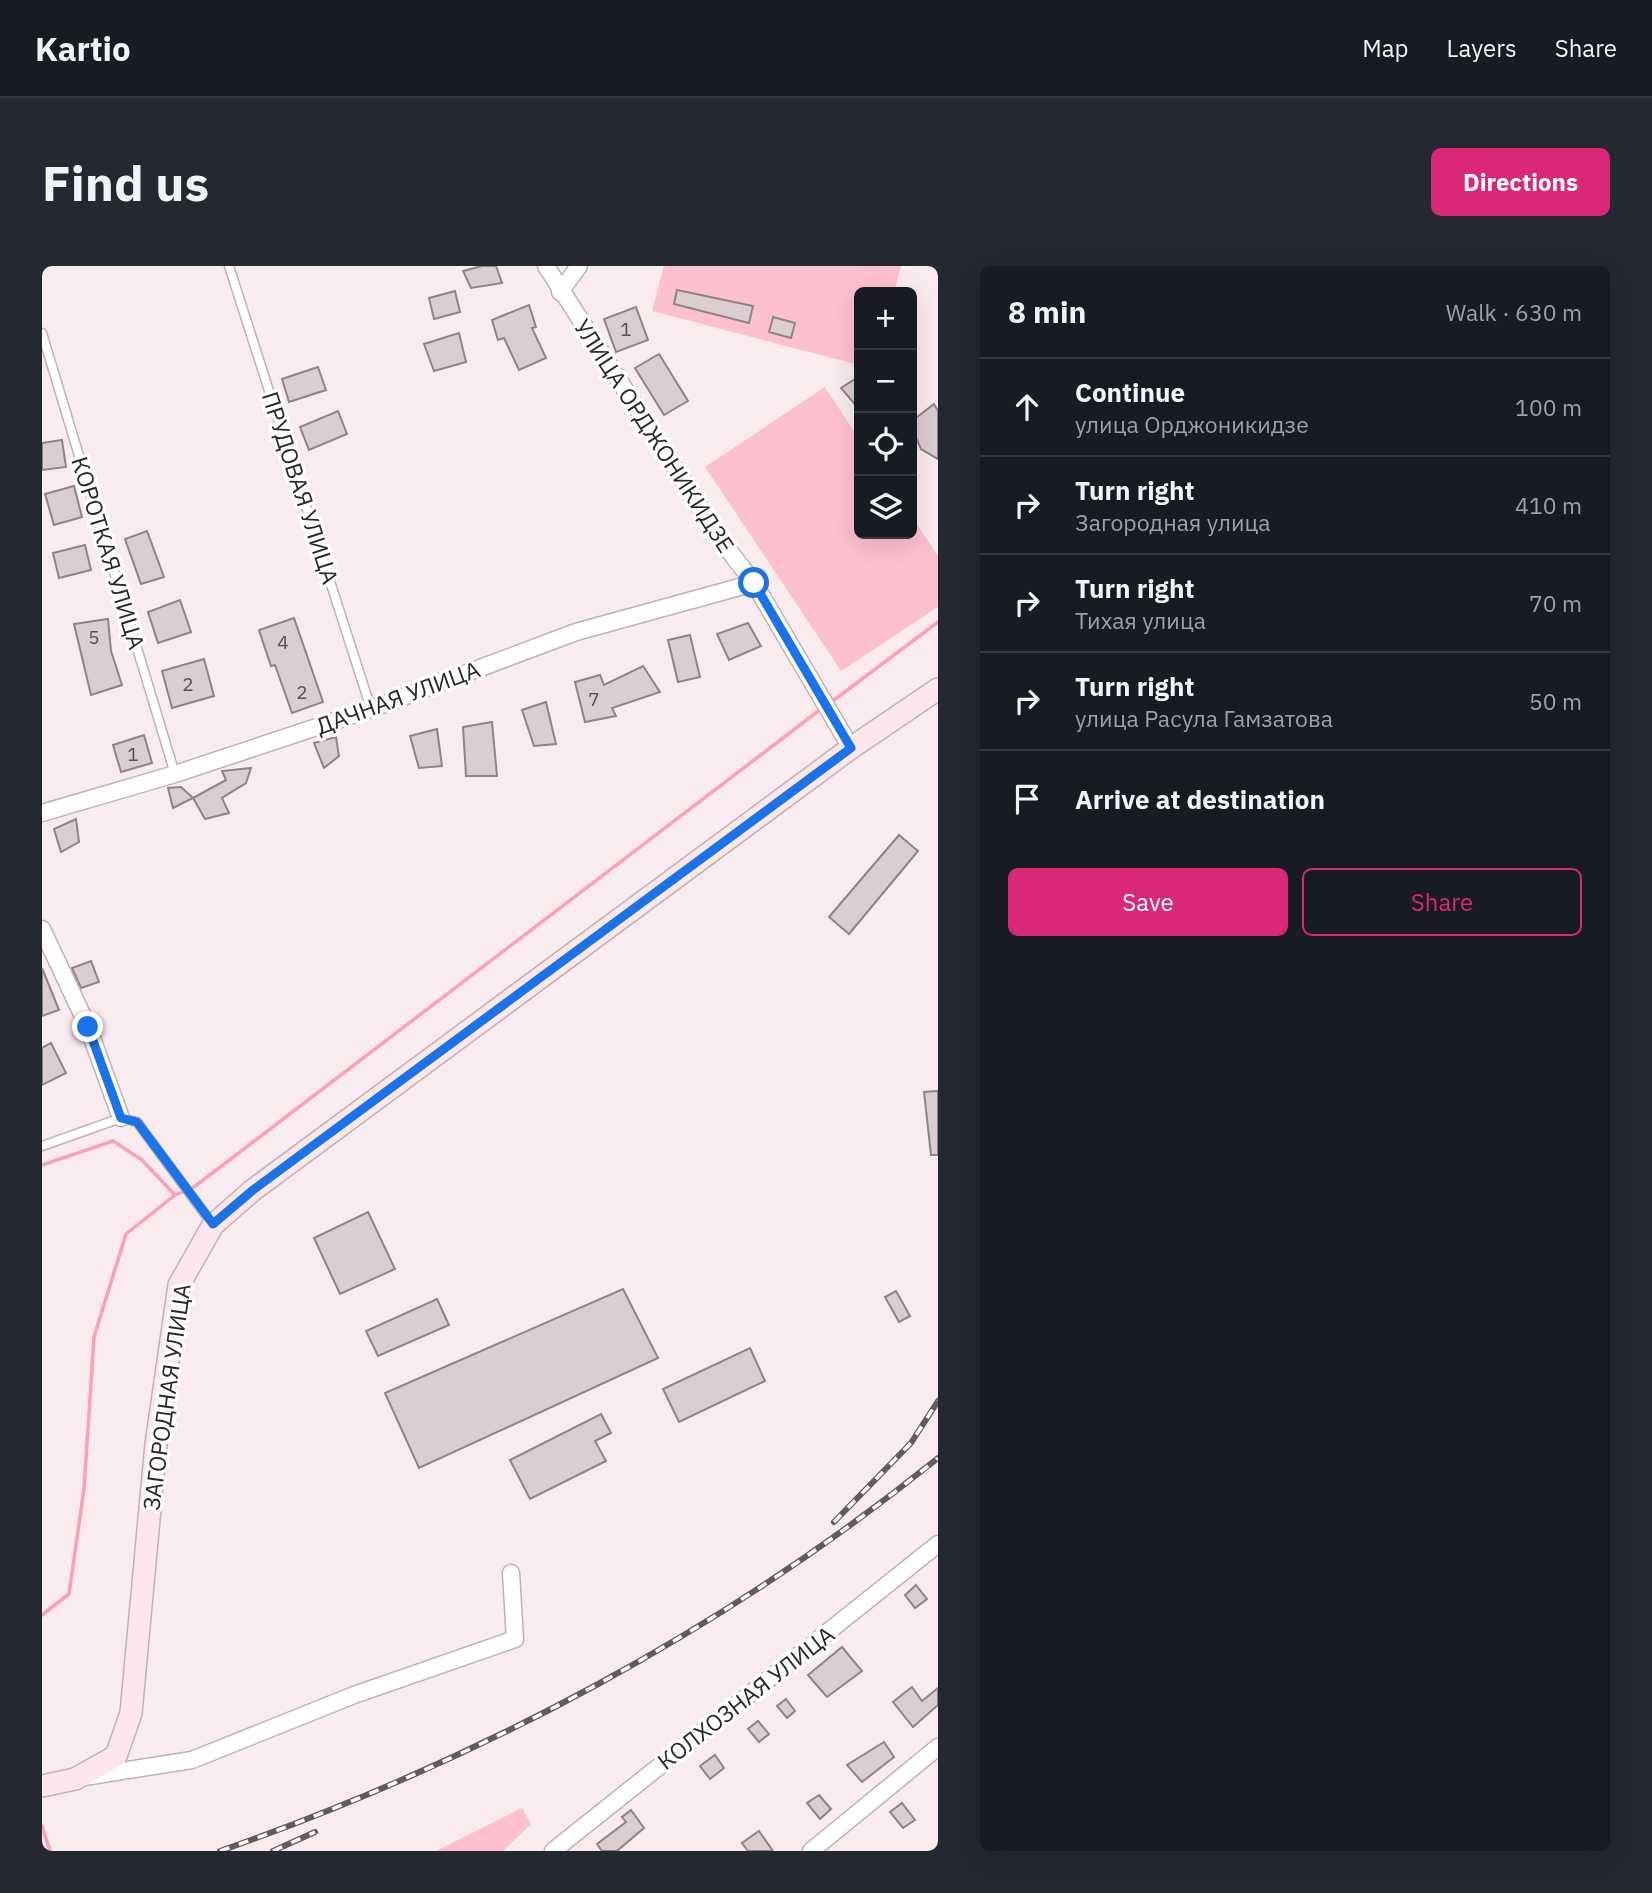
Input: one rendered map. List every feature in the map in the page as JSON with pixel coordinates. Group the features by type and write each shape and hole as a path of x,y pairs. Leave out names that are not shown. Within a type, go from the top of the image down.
{"main road":[{"name":"ЗАГОРОДНАЯ УЛИЦА","path":"42,1786 75,1779 116,1756 131,1713 156,1444 179,1285 213,1224 253,1190 851,748 938,689"}],"street":[{"name":"УЛИЦА ОРДЖОНИКИДЗЕ","path":"546,266 560,292 723,543 754,583 851,748"},
{"path":"560,292 579,266"},
{"name":"ДАЧНАЯ УЛИЦА","path":"42,813 174,774 371,709 576,632 754,583"},
{"path":"42,929 88,1027 121,1118"},
{"name":"КОЛХОЗНАЯ УЛИЦА","path":"553,1851 936,1551"},
{"name":"ЗАГОРОДНАЯ УЛИЦА","path":"75,1779 192,1760 354,1695 515,1639 511,1573"},
{"path":"811,1851 938,1747"}],"lane":[{"name":"ПРУДОВАЯ УЛИЦА","path":"229,266 371,709"},
{"name":"КОРОТКАЯ УЛИЦА","path":"42,332 174,774"},
{"path":"42,1146 121,1118 137,1122 213,1224"}],"shaded area":[{"path":"664,266 901,266 895,287 854,287 854,364 652,311"},
{"path":"825,387 854,431 854,539 917,539 917,524 938,556 938,607 841,671 705,467"},
{"path":"522,1808 531,1824 503,1851 436,1851"}],"building":[{"path":"496,266 502,283 471,288 463,271"},
{"path":"677,290 753,306 749,323 674,304"},
{"path":"455,291 460,312 434,319 429,298"},
{"path":"529,305 536,327 532,328 546,358 519,370 504,338 498,340 492,320"},
{"path":"636,307 648,340 616,352 604,319"},
{"path":"773,317 795,323 791,338 769,332"},
{"path":"459,333 466,362 434,371 424,344"},
{"path":"659,354 688,401 664,415 635,368"},
{"path":"318,367 326,390 289,402 282,379"},
{"path":"854,380 854,403 841,388"},
{"path":"934,404 938,411 938,459 921,449 917,440 917,417"},
{"path":"338,411 347,434 309,450 300,427"},
{"path":"62,440 66,467 42,470 42,443"},
{"path":"74,486 82,517 54,525 45,494"},
{"path":"147,531 164,577 141,584 125,539"},
{"path":"85,545 91,570 59,578 53,553"},
{"path":"180,600 191,632 158,643 148,612"},
{"path":"294,618 323,702 292,713 275,665 271,666 259,630"},
{"path":"108,619 111,651 122,685 91,695 74,624"},
{"path":"748,623 761,646 729,660 717,634"},
{"path":"690,635 700,677 678,682 668,640"},
{"path":"204,659 214,696 172,708 162,671"},
{"path":"643,666 660,692 612,708 616,716 585,722 575,682 600,675 604,685"},
{"path":"546,702 556,744 534,746 522,710"},
{"path":"492,722 497,776 466,776 463,727"},
{"path":"437,729 442,766 419,768 410,736"},
{"path":"144,735 152,763 121,772 113,745"},
{"path":"336,737 339,756 324,768 314,743"},
{"path":"251,768 246,783 222,798 229,813 205,819 193,798 226,780 222,771"},
{"path":"181,787 193,798 173,808 168,788"},
{"path":"76,819 79,842 61,852 54,829"},
{"path":"899,835 918,851 849,934 829,917"},
{"path":"91,961 99,982 81,988 72,968"},
{"path":"42,968 59,1010 42,1016"},
{"path":"51,1043 66,1073 42,1085 42,1048"},
{"path":"938,1091 938,1155 931,1155 924,1092"},
{"path":"368,1212 395,1269 340,1294 314,1238"},
{"path":"623,1289 658,1358 419,1468 385,1393"},
{"path":"896,1291 910,1316 899,1322 885,1297"},
{"path":"437,1299 449,1325 378,1356 366,1331"},
{"path":"750,1348 765,1381 679,1422 663,1389"},
{"path":"601,1414 611,1433 595,1441 606,1461 530,1499 510,1460"},
{"path":"916,1585 927,1599 915,1608 905,1595"},
{"path":"842,1647 862,1671 827,1697 808,1675"},
{"path":"912,1687 922,1701 938,1688 938,1705 913,1727 893,1702"},
{"path":"786,1699 795,1711 787,1718 777,1706"},
{"path":"758,1721 769,1734 759,1742 748,1729"},
{"path":"884,1742 894,1757 862,1782 847,1765"},
{"path":"715,1755 724,1768 710,1779 700,1766"},
{"path":"819,1795 831,1809 820,1819 807,1803"},
{"path":"902,1803 915,1820 903,1828 890,1812"},
{"path":"631,1810 644,1828 617,1851 602,1851 597,1844 626,1822 622,1817"},
{"path":"759,1831 773,1851 748,1851 742,1843"}],"waterway":[{"path":"830,703 938,622"},
{"path":"42,1615 69,1594 84,1489 94,1337 126,1234 175,1195 194,1187 821,709"},
{"path":"42,1165 113,1141 142,1160 175,1195"},
{"path":"42,1826 50,1851"}],"railway":[{"path":"834,1522 911,1443 938,1401"},
{"path":"220,1851 411,1776 596,1685 685,1634 772,1579 857,1521 938,1458"},
{"path":"273,1851 315,1832"}],"route":[{"path":"88,1027 121,1118 137,1122 213,1224 253,1190 851,748 754,583"}]}
